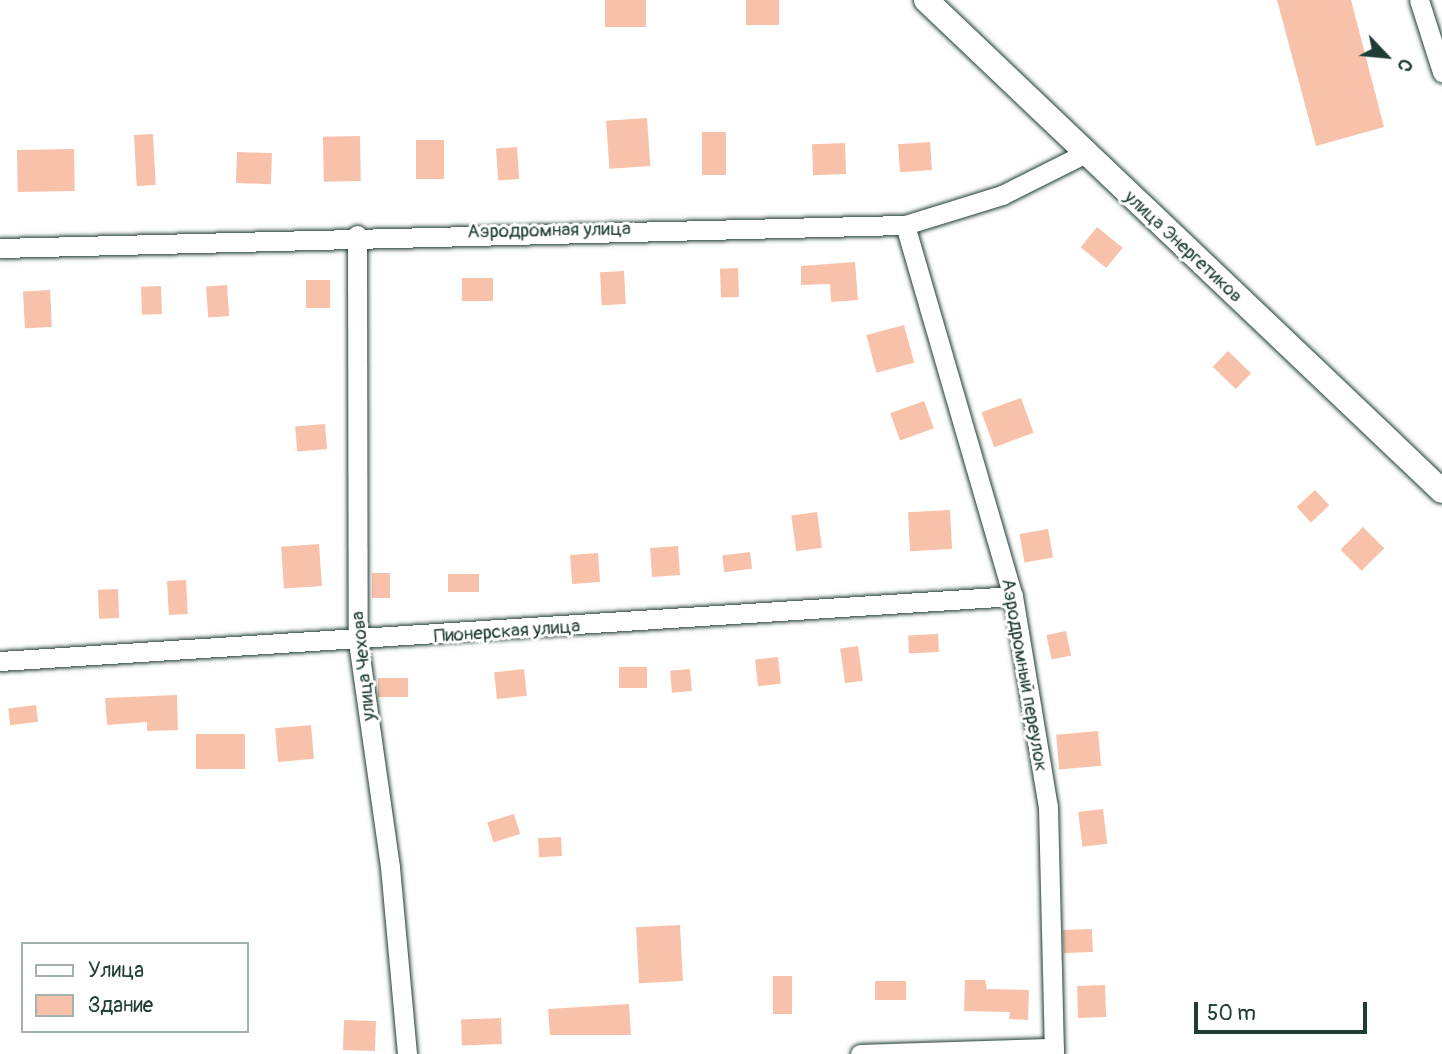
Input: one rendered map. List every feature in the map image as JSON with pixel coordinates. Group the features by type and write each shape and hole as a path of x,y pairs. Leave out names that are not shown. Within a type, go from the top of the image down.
{"street":[{"name":"улица Энергетиков","path":"926,0 1084,154 1442,491"},
{"path":"1419,0 1442,72"},
{"name":"Аэродромная улица","path":"0,248 357,235 905,225 1002,195 1084,154"},
{"name":"Аэродромный переулок","path":"905,225 1013,596 1048,807 1054,1051"},
{"name":"улица Чехова","path":"357,235 358,642 390,867 407,1054"},
{"name":"Пионерская улица","path":"0,661 358,642 1013,596"},
{"path":"860,1054 1054,1051"}],"building":[{"path":"605,0 646,0 646,27 605,27"},
{"path":"746,0 779,0 779,25 746,25"},
{"path":"1277,0 1351,0 1384,127 1316,146"},
{"path":"647,118 650,166 609,169 606,121"},
{"path":"702,132 726,132 726,175 702,175"},
{"path":"153,134 156,185 137,186 134,135"},
{"path":"360,136 361,181 324,182 323,137"},
{"path":"416,140 444,140 444,179 416,179"},
{"path":"930,142 932,170 900,172 898,144"},
{"path":"845,143 846,174 813,175 812,144"},
{"path":"517,147 519,179 498,180 496,148"},
{"path":"74,149 75,191 18,192 17,150"},
{"path":"237,152 272,153 271,184 236,183"},
{"path":"1097,227 1123,248 1106,268 1081,247"},
{"path":"855,262 858,300 831,302 830,284 801,285 801,266"},
{"path":"738,268 739,297 721,298 720,269"},
{"path":"624,271 626,304 602,305 600,272"},
{"path":"462,278 493,278 493,301 462,301"},
{"path":"306,280 330,280 330,308 306,308"},
{"path":"227,285 229,316 208,317 206,286"},
{"path":"161,286 162,314 142,315 141,287"},
{"path":"50,290 52,327 25,328 23,291"},
{"path":"904,325 914,363 876,373 866,335"},
{"path":"1228,351 1251,373 1236,389 1213,367"},
{"path":"1021,398 1034,433 994,447 982,412"},
{"path":"924,401 934,428 900,441 890,413"},
{"path":"325,424 327,449 297,452 295,427"},
{"path":"1315,490 1329,505 1311,522 1297,507"},
{"path":"950,510 952,549 910,551 908,512"},
{"path":"817,512 822,548 796,551 791,516"},
{"path":"1363,527 1384,548 1362,571 1340,550"},
{"path":"1048,529 1053,558 1024,563 1019,534"},
{"path":"319,544 322,586 284,589 281,547"},
{"path":"678,546 680,575 652,577 650,548"},
{"path":"750,552 752,569 724,572 722,555"},
{"path":"598,553 600,582 572,584 570,555"},
{"path":"372,573 390,573 390,598 372,598"},
{"path":"448,574 479,574 479,592 448,592"},
{"path":"186,580 188,614 169,615 167,581"},
{"path":"118,589 119,618 99,619 98,590"},
{"path":"1066,631 1071,655 1052,660 1046,635"},
{"path":"938,634 939,652 909,654 908,636"},
{"path":"858,646 863,681 845,683 840,649"},
{"path":"778,657 781,684 758,686 755,659"},
{"path":"619,667 647,667 647,688 619,688"},
{"path":"524,669 527,696 497,699 494,672"},
{"path":"690,669 692,691 672,693 670,671"},
{"path":"378,678 408,678 408,697 378,697"},
{"path":"177,695 178,730 147,731 147,722 107,725 105,698"},
{"path":"36,705 38,722 10,725 8,708"},
{"path":"311,725 314,759 278,762 275,728"},
{"path":"1098,731 1101,766 1059,770 1056,735"},
{"path":"196,734 245,734 245,769 196,769"},
{"path":"1103,809 1107,844 1082,847 1078,812"},
{"path":"514,814 520,834 493,842 487,822"},
{"path":"561,837 562,856 539,857 538,838"},
{"path":"680,925 683,981 639,983 636,927"},
{"path":"1092,929 1093,952 1064,953 1063,930"},
{"path":"773,976 792,976 792,1014 773,1014"},
{"path":"965,980 985,980 987,989 1029,990 1028,1020 1009,1019 1010,1012 964,1011"},
{"path":"875,981 906,981 906,1000 875,1000"},
{"path":"1105,985 1106,1017 1078,1018 1077,986"},
{"path":"629,1004 631,1035 550,1035 548,1009"},
{"path":"501,1018 502,1044 462,1045 461,1019"},
{"path":"344,1020 376,1021 375,1051 343,1050"}]}
